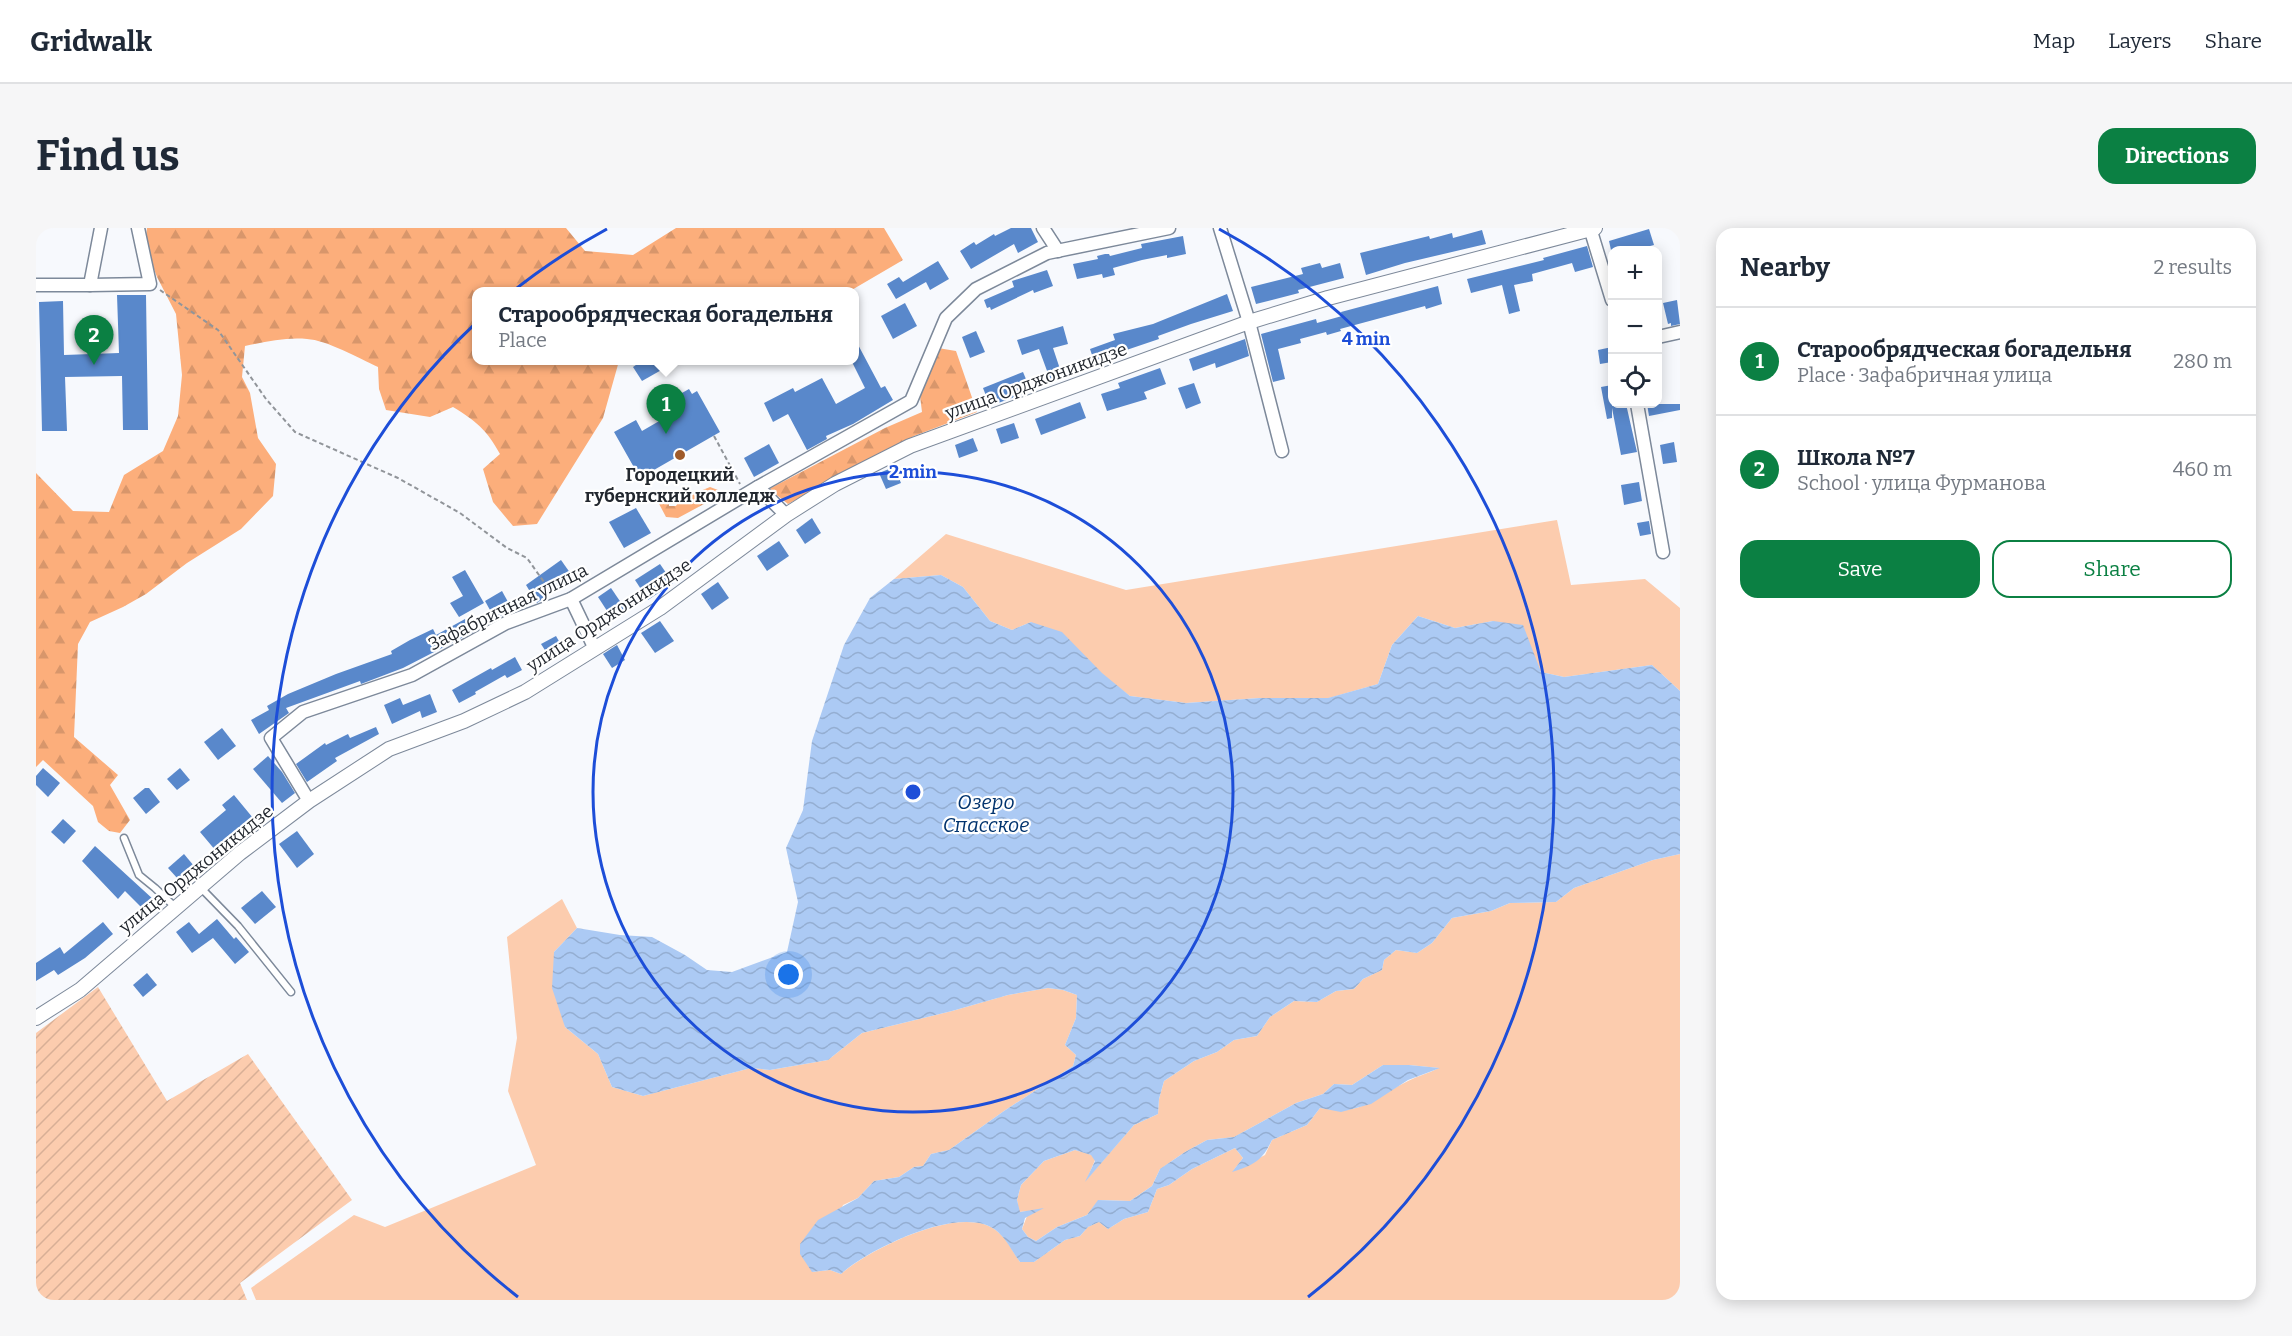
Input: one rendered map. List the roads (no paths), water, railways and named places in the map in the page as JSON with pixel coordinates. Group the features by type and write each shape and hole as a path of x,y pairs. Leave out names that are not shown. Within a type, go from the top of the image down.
{"street":[{"path":"90,285 101,228"},
{"path":"36,285 150,284 138,228"},
{"path":"1043,228 1058,251 1169,228"},
{"path":"1220,228 1250,322 1282,451"},
{"path":"1592,228 1608,286"},
{"name":"улица Орджоникидзе","path":"36,1018 80,990 240,853 309,801 389,749 464,721 525,692 660,608 786,515 836,484 910,446 1250,322 1328,298 1592,228"},
{"name":"Зафабричная улица","path":"309,801 271,738 303,712 412,675 506,623 565,601 912,401 946,318 976,289 1047,253 1058,251"},
{"path":"1662,336 1680,332"},
{"path":"1638,408 1663,552"},
{"path":"758,488 786,515"},
{"path":"565,601 594,647"}],"lane":[{"path":"124,838 139,875 176,908"},
{"path":"200,888 238,926 291,992"}],"water":[{"name":"Озеро Спасское","path":"941,575 963,587 990,621 1012,630 1031,622 1062,632 1102,673 1130,696 1186,703 1260,698 1328,698 1378,684 1392,645 1418,616 1455,628 1493,621 1523,625 1541,672 1564,677 1652,665 1680,691 1680,854 1653,860 1574,888 1556,902 1510,903 1491,911 1452,918 1432,943 1417,953 1396,950 1384,960 1382,970 1363,979 1354,989 1336,991 1317,1002 1294,1001 1270,1017 1257,1036 1234,1040 1217,1052 1194,1061 1164,1081 1158,1114 1134,1125 1085,1182 1095,1161 1091,1155 1075,1150 1044,1161 1021,1185 1017,1200 1020,1212 1044,1208 1025,1218 1022,1229 1028,1237 1036,1241 1057,1227 1087,1215 1098,1200 1130,1201 1152,1186 1160,1169 1207,1140 1234,1137 1296,1103 1323,1094 1334,1084 1352,1085 1383,1065 1440,1068 1408,1080 1371,1104 1341,1112 1320,1108 1307,1125 1272,1140 1261,1158 1246,1167 1232,1172 1243,1158 1235,1148 1192,1169 1169,1185 1157,1189 1148,1212 1124,1219 1108,1229 1099,1222 1088,1227 1080,1236 1065,1240 1034,1262 1020,1262 998,1232 983,1224 963,1222 917,1232 872,1253 841,1274 830,1270 812,1272 800,1254 800,1244 818,1220 858,1198 874,1181 899,1177 914,1167 923,1166 931,1154 949,1150 1073,1066 1076,1055 1065,1045 1076,1018 1077,995 1048,988 1008,995 862,1033 828,1060 770,1070 751,1068 643,1096 612,1087 598,1054 565,1027 552,988 554,952 577,928 620,935 652,937 707,970 732,972 787,952 798,902 786,848 803,810 812,741 844,645 870,598 894,579"}],"place":[{"name":"Школа №7","path":"94,365"},
{"name":"Старообрядческая богадельня","path":"666,434"},
{"name":"Городецкий губернский колледж","path":"680,455"}]}
